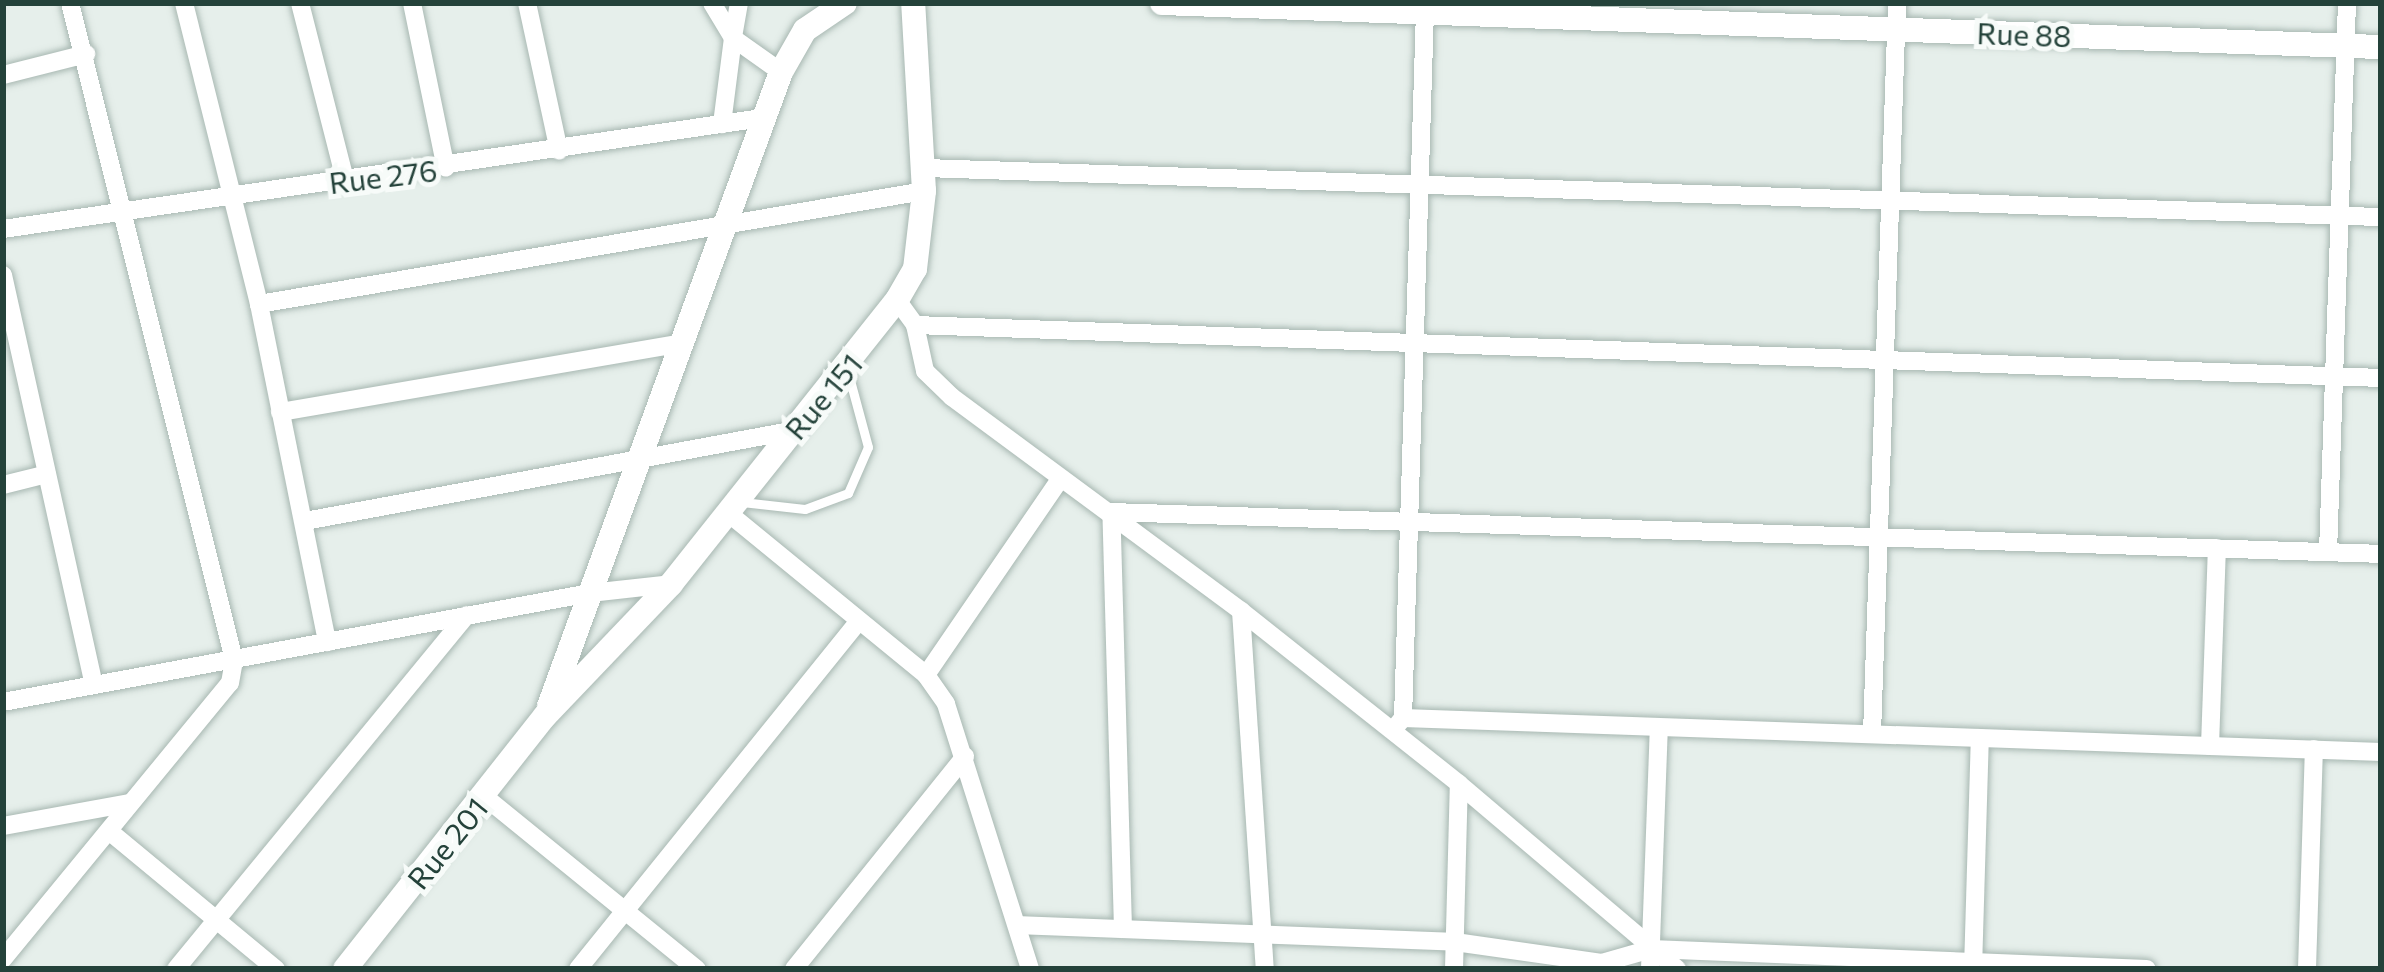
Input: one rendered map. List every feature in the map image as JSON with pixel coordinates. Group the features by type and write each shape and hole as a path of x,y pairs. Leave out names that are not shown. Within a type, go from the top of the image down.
{"main road":[{"path":"545,716 781,72 805,30 844,3"},
{"name":"Rue 151","path":"545,716 670,584 847,368 915,269 925,179 913,3"},
{"name":"Rue 88","path":"1162,3 1563,10 1896,29 2381,47"},
{"name":"Rue 201","path":"345,969 545,716"}],"street":[{"path":"3,959 230,682 234,659 70,3"},
{"path":"184,3 260,304 327,642"},
{"path":"300,3 345,179"},
{"path":"412,3 446,168"},
{"path":"527,3 560,151"},
{"path":"712,3 733,38 781,72"},
{"path":"722,124 739,3"},
{"path":"1872,734 1897,3"},
{"path":"2328,552 2347,3"},
{"path":"1398,724 1410,520 1425,11"},
{"path":"3,75 86,53"},
{"name":"Rue 276","path":"3,229 446,168 762,118"},
{"path":"260,304 727,221 925,179 1420,185 2381,217"},
{"path":"3,275 94,684"},
{"path":"897,300 915,325 925,371 1060,479 1112,512 1398,724 1651,959 1678,969"},
{"path":"915,325 2381,378"},
{"path":"280,412 682,344"},
{"path":"3,374 23,368"},
{"path":"305,520 795,430"},
{"path":"3,485 47,474"},
{"path":"926,675 1060,479"},
{"path":"732,507 926,675 946,704 1030,969"},
{"path":"1112,512 2381,554"},
{"path":"1112,512 1123,929"},
{"path":"2210,746 2217,548"},
{"path":"3,702 590,593 670,584"},
{"path":"1240,611 1265,969"},
{"path":"176,969 467,615"},
{"path":"578,969 859,621"},
{"path":"1398,724 1659,727 2381,752"},
{"path":"1651,959 1659,727"},
{"path":"1973,966 1981,738"},
{"path":"2308,969 2314,749"},
{"path":"794,969 965,756"},
{"path":"1454,969 1459,784"},
{"path":"484,797 698,969"},
{"path":"3,826 130,803"},
{"path":"109,831 276,969"},
{"path":"1018,925 1455,942 1602,963 1651,959 2147,969"}],"lane":[{"path":"732,507 805,509 848,493 868,447 847,368"}]}
